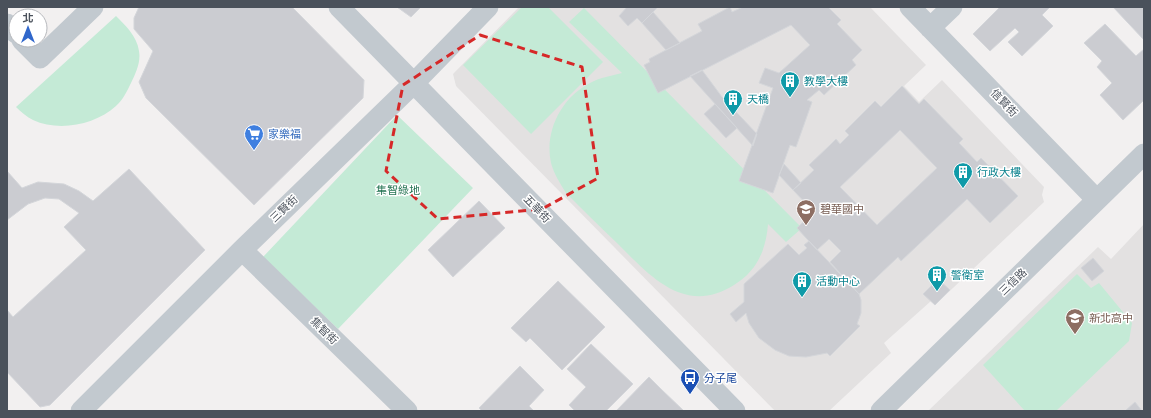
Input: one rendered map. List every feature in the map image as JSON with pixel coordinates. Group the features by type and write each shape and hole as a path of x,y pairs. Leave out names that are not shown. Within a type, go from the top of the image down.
{"street":[{"path":"30,48 40,58 93,7"},
{"name":"五華街","path":"339,7 735,411"},
{"name":"三賢街","path":"81,411 242,250 414,83 488,7"},
{"name":"信賢街","path":"910,7 1096,200"},
{"path":"930,28 952,7"},
{"name":"三信路","path":"881,411 1144,154"},
{"name":"集智街","path":"242,250 407,411"}],"highlighted area":[{"path":"480,35 582,67 598,178 542,209 438,219 386,171 403,85"}],"shaded area":[{"name":"碧華國中","path":"519,7 870,7 926,65 904,86 919,102 942,80 1044,187 1042,195 1044,202 935,305 931,301 884,343 891,353 829,411 775,411 456,86 453,74"},
{"name":"新北高中","path":"1144,224 1144,411 928,411 1098,247 1111,259"}],"green space":[{"path":"522,7 548,7 603,62 531,134 463,65"},
{"path":"584,8 802,228 786,242 768,224 765,243 759,259 749,273 734,285 716,293 700,296 684,294 670,288 656,279 630,256 566,193 557,178 551,163 550,139 557,116 571,97 580,89 594,81 622,73 569,22"},
{"path":"116,16 127,27 136,40 139,59 138,67 133,79 125,95 116,106 98,118 76,125 65,126 43,124 33,120 16,107"},
{"name":"集智綠地","path":"397,115 473,188 338,329 263,257"},
{"path":"1077,274 1091,288 1099,283 1132,323 1129,341 1056,411 1025,411 983,365"}],"building":[{"name":"家樂福","path":"139,7 292,7 364,80 363,98 254,205 146,98 139,82 153,51 134,29 134,18"},
{"path":"397,7 421,7 411,17"},
{"path":"627,7 658,7 642,23 637,18 628,26 619,16"},
{"name":"教學大樓","path":"730,7 732,12 743,7 828,7 841,20 837,24 862,50 852,60 856,65 824,95 819,90 807,100 812,102 796,147 790,145 773,193 739,181 773,88 759,83 765,68 779,73 810,45 791,25 658,93 644,65 650,62 649,59 702,31 698,24"},
{"path":"1000,7 1047,7 1049,8 1042,15 1053,26 1022,56 1008,42 1019,32 1015,28 990,51 973,34"},
{"path":"1113,7 1144,7 1144,40"},
{"path":"653,12 680,43 666,50 642,23"},
{"path":"1105,24 1136,56 1144,49 1144,100 1123,120 1100,95 1112,83 1097,67 1102,61 1084,43"},
{"name":"天橋","path":"702,70 722,97 757,134 753,146 690,76"},
{"name":"行政大樓","path":"902,86 919,104 924,99 963,139 959,143 977,162 981,158 1018,196 990,223 967,199 901,261 898,257 859,294 830,262 841,251 829,239 817,250 797,228 814,212 793,190 814,170 809,165 836,139 840,144 849,135 845,131 875,101 881,107","holes":["900,130 937,168 877,225 840,187"]},
{"path":"715,104 737,128 726,138 704,114"},
{"path":"784,164 801,183 793,190 779,175"},
{"path":"129,169 205,250 50,405 40,407 7,372 7,310 13,317 86,250 64,227 79,213 59,199 45,198 28,204 7,220 7,171 22,188 38,182 64,184 79,191 93,201"},
{"path":"479,201 505,228 453,277 428,250"},
{"name":"活動中心","path":"809,241 859,294 861,300 861,313 857,324 860,326 830,356 827,353 806,357 789,356 775,350 759,338 749,323 746,313 736,322 730,314 744,302 744,284 788,244 799,255 807,248 804,245"},
{"path":"1093,258 1104,271 1092,281 1081,268"},
{"name":"警衛室","path":"938,279 950,290 935,305 923,294"},
{"path":"558,281 605,327 562,370 530,338 526,342 511,328"},
{"path":"591,344 633,384 606,411 575,411 569,405 586,387 567,369"},
{"path":"520,366 544,390 529,406 534,411 482,411 479,408"},
{"path":"649,377 661,389 684,411 616,411"},
{"path":"1135,402 1142,411 1125,411"}],"place":[{"name":"教學大樓","path":"790,98"},
{"name":"天橋","path":"733,116"},
{"name":"家樂福","path":"254,151"},
{"name":"行政大樓","path":"963,189"},
{"name":"碧華國中","path":"806,226"},
{"name":"警衛室","path":"937,292"},
{"name":"活動中心","path":"802,298"},
{"name":"新北高中","path":"1075,335"},
{"name":"分子尾","path":"690,395"}]}
